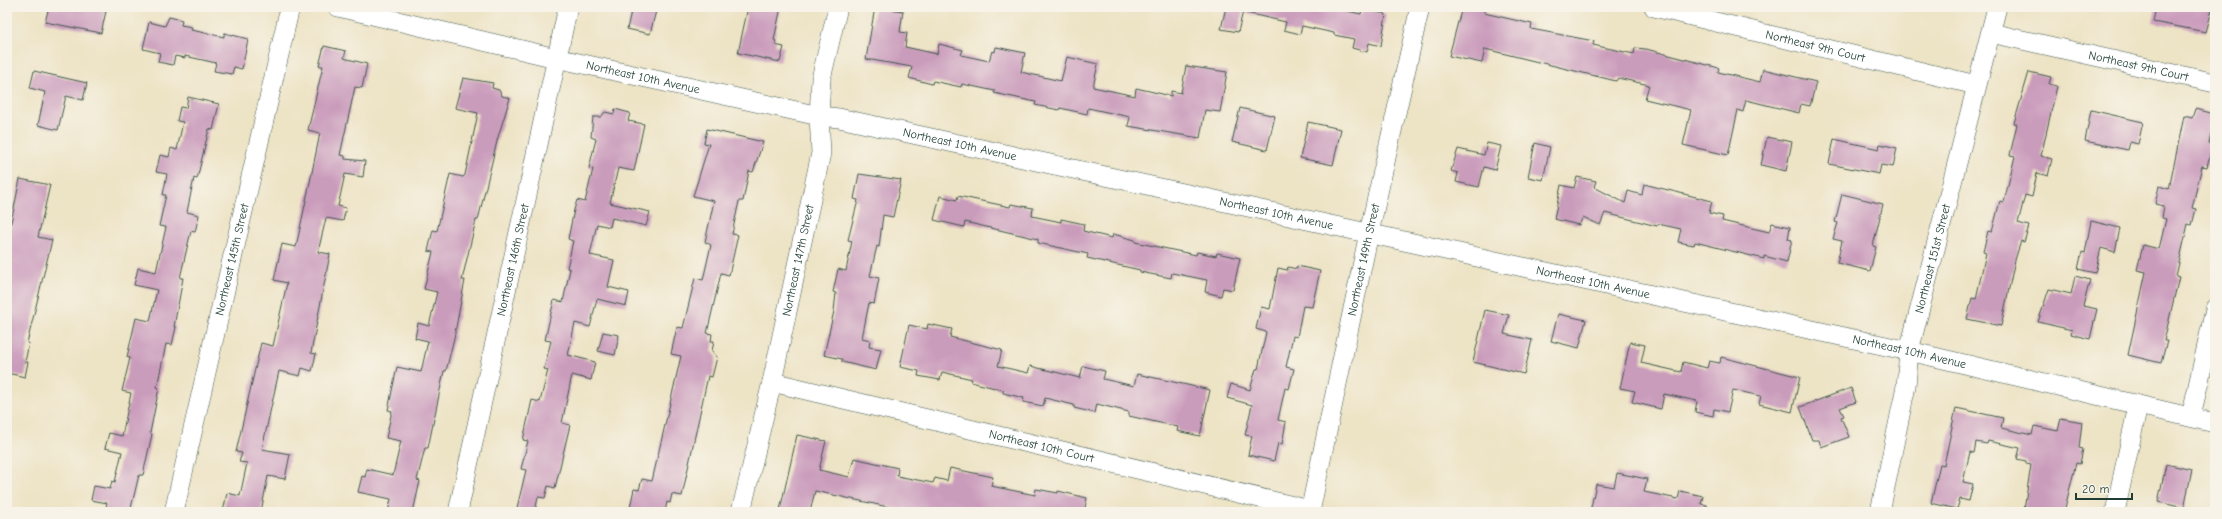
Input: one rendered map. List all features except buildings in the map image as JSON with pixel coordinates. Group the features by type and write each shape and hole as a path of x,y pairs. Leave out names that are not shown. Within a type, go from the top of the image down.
{"street":[{"name":"Northeast 145th Street","path":"174,512 290,7"},
{"name":"Northeast 10th Avenue","path":"338,7 556,58 819,116 839,118 1909,351 2215,423"},
{"name":"Northeast 146th Street","path":"458,512 568,7"},
{"name":"Northeast 147th Street","path":"742,512 772,382 821,153 819,116 821,79 838,7"},
{"name":"Northeast 149th Street","path":"1310,511 1369,233 1420,7"},
{"name":"Northeast 9th Court","path":"1654,7 1976,85"},
{"name":"Northeast 151st Street","path":"1880,512 1906,386 1909,351 1997,7"},
{"name":"Northeast 9th Court","path":"1991,32 2215,83"},
{"path":"2191,417 2215,309"},
{"name":"Northeast 10th Court","path":"772,382 1310,511"},
{"path":"2115,512 2138,406"}]}
